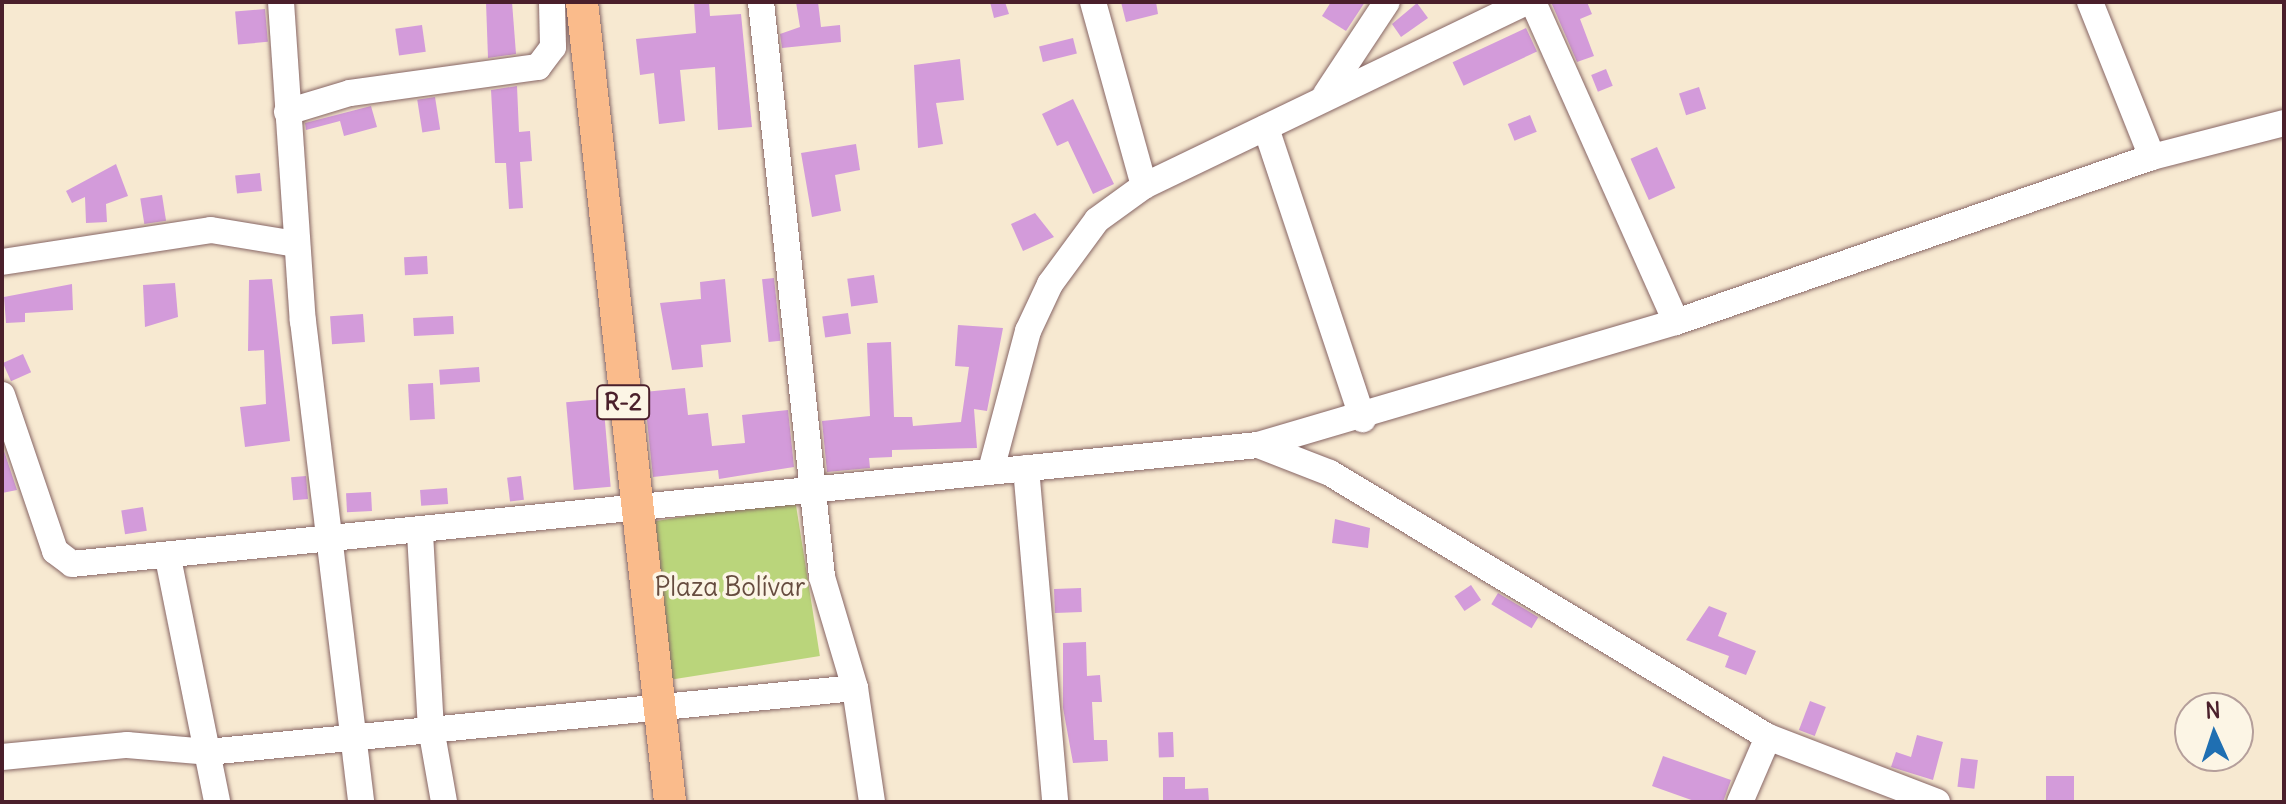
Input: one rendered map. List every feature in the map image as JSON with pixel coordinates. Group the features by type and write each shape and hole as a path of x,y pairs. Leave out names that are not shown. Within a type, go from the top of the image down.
{"main road":[{"name":"R-2","path":"582,2 634,508 670,802"}],"street":[{"path":"281,2 296,244 357,733 361,802"},
{"path":"287,112 350,93 538,67 553,47 552,2"},
{"path":"761,2 817,491 822,577 855,688 872,802"},
{"path":"1093,2 1144,186"},
{"path":"1326,94 1387,2"},
{"path":"991,470 1028,331 1050,284 1097,220 1144,186 1266,128 1326,94 1527,2"},
{"path":"1533,2 1676,322"},
{"path":"2090,2 2152,157"},
{"path":"2,395 62,560 168,558 991,470 1258,445 1363,419 1676,322 2152,157 2284,123"},
{"path":"1266,128 1363,419"},
{"path":"2,262 180,232 249,232 296,244"},
{"path":"1258,445 1330,473 1768,737 1937,802"},
{"path":"1026,468 1055,802"},
{"path":"420,533 431,728 444,802"},
{"path":"168,558 217,802"},
{"path":"2,757 127,745 208,752 357,733 661,712 855,688"},
{"path":"1740,802 1768,737"}],"green space":[{"name":"Plaza Bolívar","path":"795,499 820,656 669,680 644,523"}],"building":[{"path":"486,2 512,2 516,54 488,58"},
{"path":"694,2 709,2 710,16 741,14 752,127 718,130 715,67 680,70 685,121 659,124 654,73 640,75 636,39 696,33"},
{"path":"796,2 818,2 821,27 840,25 841,42 782,48 780,34 800,27"},
{"path":"990,2 1005,2 1009,14 994,18"},
{"path":"1121,2 1156,2 1158,14 1126,22"},
{"path":"1331,2 1365,2 1346,31 1322,16"},
{"path":"1551,2 1587,2 1592,14 1580,19 1594,56 1577,62"},
{"path":"1417,3 1428,18 1401,37 1392,24"},
{"path":"265,9 268,42 238,44 235,12"},
{"path":"422,25 426,52 399,55 395,29"},
{"path":"1526,28 1537,52 1464,86 1453,62"},
{"path":"1073,38 1077,54 1043,62 1039,46"},
{"path":"960,59 964,100 936,103 943,144 918,148 914,65"},
{"path":"1606,69 1613,86 1598,92 1591,75"},
{"path":"517,86 519,132 530,131 532,161 520,162 523,208 509,209 506,163 495,163 491,90"},
{"path":"1699,87 1706,109 1686,115 1679,93"},
{"path":"435,97 440,130 422,132 417,100"},
{"path":"1073,99 1114,184 1093,194 1068,141 1057,146 1042,114"},
{"path":"371,106 377,127 344,136 340,121 306,130 305,123"},
{"path":"1530,115 1537,132 1514,141 1508,124"},
{"path":"856,144 860,170 835,175 841,211 812,217 801,153"},
{"path":"1657,147 1675,188 1649,200 1631,159"},
{"path":"116,164 128,196 106,204 107,222 86,223 85,197 72,203 66,191"},
{"path":"260,173 262,191 237,194 235,176"},
{"path":"162,195 166,221 144,224 140,198"},
{"path":"1035,213 1054,237 1023,251 1011,224"},
{"path":"427,256 428,274 405,275 404,257"},
{"path":"874,275 878,303 851,306 847,279"},
{"path":"774,278 781,341 769,342 762,279"},
{"path":"272,279 290,441 245,447 240,407 266,404 264,350 248,351 249,280"},
{"path":"725,279 731,342 701,345 703,367 672,370 660,303 701,299 700,282"},
{"path":"175,283 178,317 145,327 143,285"},
{"path":"72,284 73,310 25,313 25,322 6,323 4,297"},
{"path":"848,313 851,334 825,337 822,317"},
{"path":"363,314 365,342 332,344 330,316"},
{"path":"453,316 454,334 414,336 413,318"},
{"path":"958,325 1003,328 987,411 974,409 977,448 892,450 892,457 869,458 870,468 827,472 822,421 870,416 867,343 891,342 894,417 912,417 913,426 961,422 969,367 955,366"},
{"path":"23,354 31,372 11,381 3,363"},
{"path":"479,367 480,382 440,385 439,370"},
{"path":"433,383 435,419 410,420 408,384"},
{"path":"685,388 688,415 708,413 712,446 745,443 742,415 788,410 794,467 719,479 718,470 653,477 644,392"},
{"path":"603,399 611,487 574,490 566,402"},
{"path":"2,445 17,490 2,493"},
{"path":"306,476 308,499 293,500 291,477"},
{"path":"521,476 524,500 510,502 507,478"},
{"path":"447,488 448,504 421,506 420,490"},
{"path":"371,492 372,511 347,512 346,493"},
{"path":"143,507 147,531 125,534 121,510"},
{"path":"1335,519 1370,528 1368,548 1332,543"},
{"path":"1471,585 1481,600 1464,611 1454,596"},
{"path":"1081,588 1082,612 1055,613 1054,589"},
{"path":"1498,593 1538,617 1532,628 1491,604"},
{"path":"1709,606 1727,613 1718,636 1756,651 1746,675 1725,667 1729,656 1686,640"},
{"path":"1086,642 1087,676 1100,675 1102,702 1092,702 1094,740 1107,740 1108,761 1073,763 1063,708 1063,643"},
{"path":"1810,701 1826,707 1815,736 1799,730"},
{"path":"1173,732 1174,757 1159,758 1158,733"},
{"path":"1917,735 1943,742 1933,780 1891,767 1896,752 1911,757"},
{"path":"1663,756 1731,780 1723,802 1697,802 1652,786"},
{"path":"1961,758 1978,760 1974,789 1957,787"},
{"path":"2046,776 2074,776 2074,800 2046,800"},
{"path":"1163,777 1185,777 1185,789 1208,788 1209,802 1163,802"}]}
